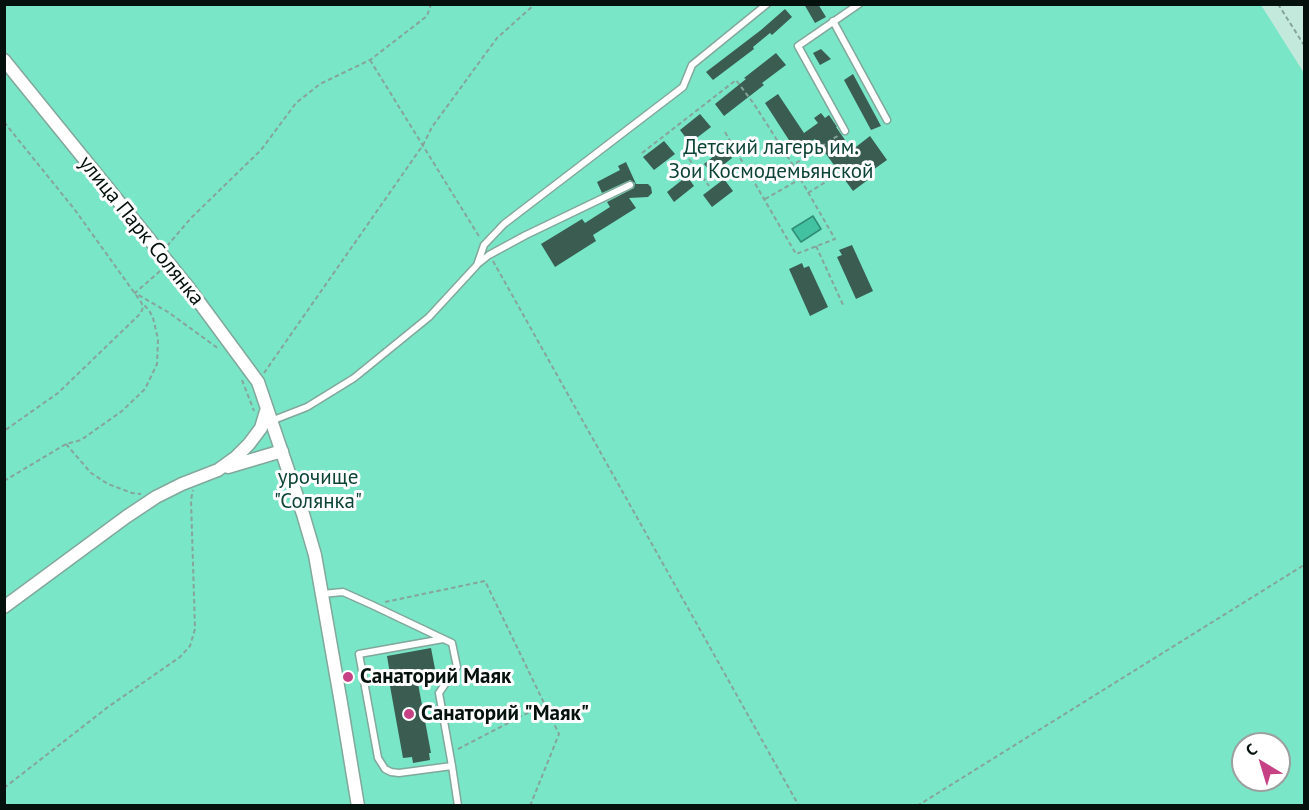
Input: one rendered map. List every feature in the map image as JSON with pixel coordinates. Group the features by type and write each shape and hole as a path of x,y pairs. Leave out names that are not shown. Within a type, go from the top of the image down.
{"street":[{"name":"улица Парк Солянка","path":"4,60 165,259 258,382 267,408 266,424 282,451 315,555 358,806"},
{"path":"218,470 236,457 266,424"},
{"path":"4,607 156,497 218,470 282,451"}],"lane":[{"path":"477,265 484,246 504,224 683,87 692,65 767,4"},
{"path":"845,130 798,46 858,5"},
{"path":"833,21 887,120"},
{"path":"266,424 307,407 354,378 429,317 489,255 630,185"},
{"path":"322,594 343,592 452,643 457,668 439,693 458,806"},
{"path":"442,639 359,654 378,758 385,769 399,773 452,766"}],"path":[{"path":"135,293 165,259 190,218 261,150 296,103 320,84 370,60 427,15 431,4"},
{"path":"258,382 423,145 432,127 497,38 535,4"},
{"path":"1278,4 1305,45"},
{"path":"370,60 484,246"},
{"path":"642,153 736,80 793,165 835,239 796,254 725,132"},
{"path":"4,122 75,210 149,310 158,339 157,364 145,389 122,411 81,440 66,444 4,481"},
{"path":"793,165 845,130"},
{"path":"689,159 709,186"},
{"path":"808,193 838,174"},
{"path":"765,199 800,178"},
{"path":"816,246 844,307"},
{"path":"489,255 799,806"},
{"path":"135,293 168,312 222,352"},
{"path":"4,431 58,393 141,313 143,308 141,302"},
{"path":"240,376 266,424"},
{"path":"66,444 91,473 108,484 132,493 156,497"},
{"path":"4,788 108,707 180,657 190,646 195,629 191,500 196,479"},
{"path":"917,806 1305,565"},
{"path":"372,605 485,581 559,734 530,806"},
{"path":"450,753 544,704"}],"green space":[{"name":"урочище \"Солянка\"","path":"5,5 1261,5 1304,73 1304,805 5,806"}],"shaded area":[{"path":"813,216 821,229 801,242 792,229"}],"building":[{"path":"804,4 818,4 826,17 815,23"},
{"path":"785,9 792,17 713,80 706,72"},
{"path":"821,49 831,59 820,65 813,53"},
{"path":"776,53 786,65 724,116 715,104"},
{"path":"853,74 881,126 871,130 844,80"},
{"path":"778,94 804,133 818,123 814,118 821,113 825,118 829,115 852,150 870,136 887,160 870,172 873,176 853,191 815,139 796,151 765,103"},
{"path":"700,114 711,127 690,143 680,130"},
{"path":"664,141 675,154 654,170 643,157"},
{"path":"724,148 732,158 712,174 704,164"},
{"path":"626,162 636,184 648,184 652,193 648,197 629,198 636,208 593,235 596,241 555,267 541,244 582,219 585,223 610,207 607,202 634,188 635,183 630,180 602,193 597,182 620,170 618,166"},
{"path":"687,176 694,186 674,202 667,192"},
{"path":"724,179 733,191 712,207 703,195"},
{"path":"852,245 873,291 856,299 837,257 842,255 839,250"},
{"path":"802,263 804,268 809,266 828,307 810,316 789,269"},
{"name":"Санаторий \"Маяк\"","path":"431,648 435,669 416,673 431,753 429,753 430,760 413,763 412,757 403,758 388,675 390,674 387,656"}],"place":[{"name":"Санаторий Маяк","path":"348,677"},
{"name":"Санаторий \"Маяк\"","path":"409,714"}],"park label":[{"name":"Детский лагерь им. Зои Космодемьянской","path":"771,160"}]}
